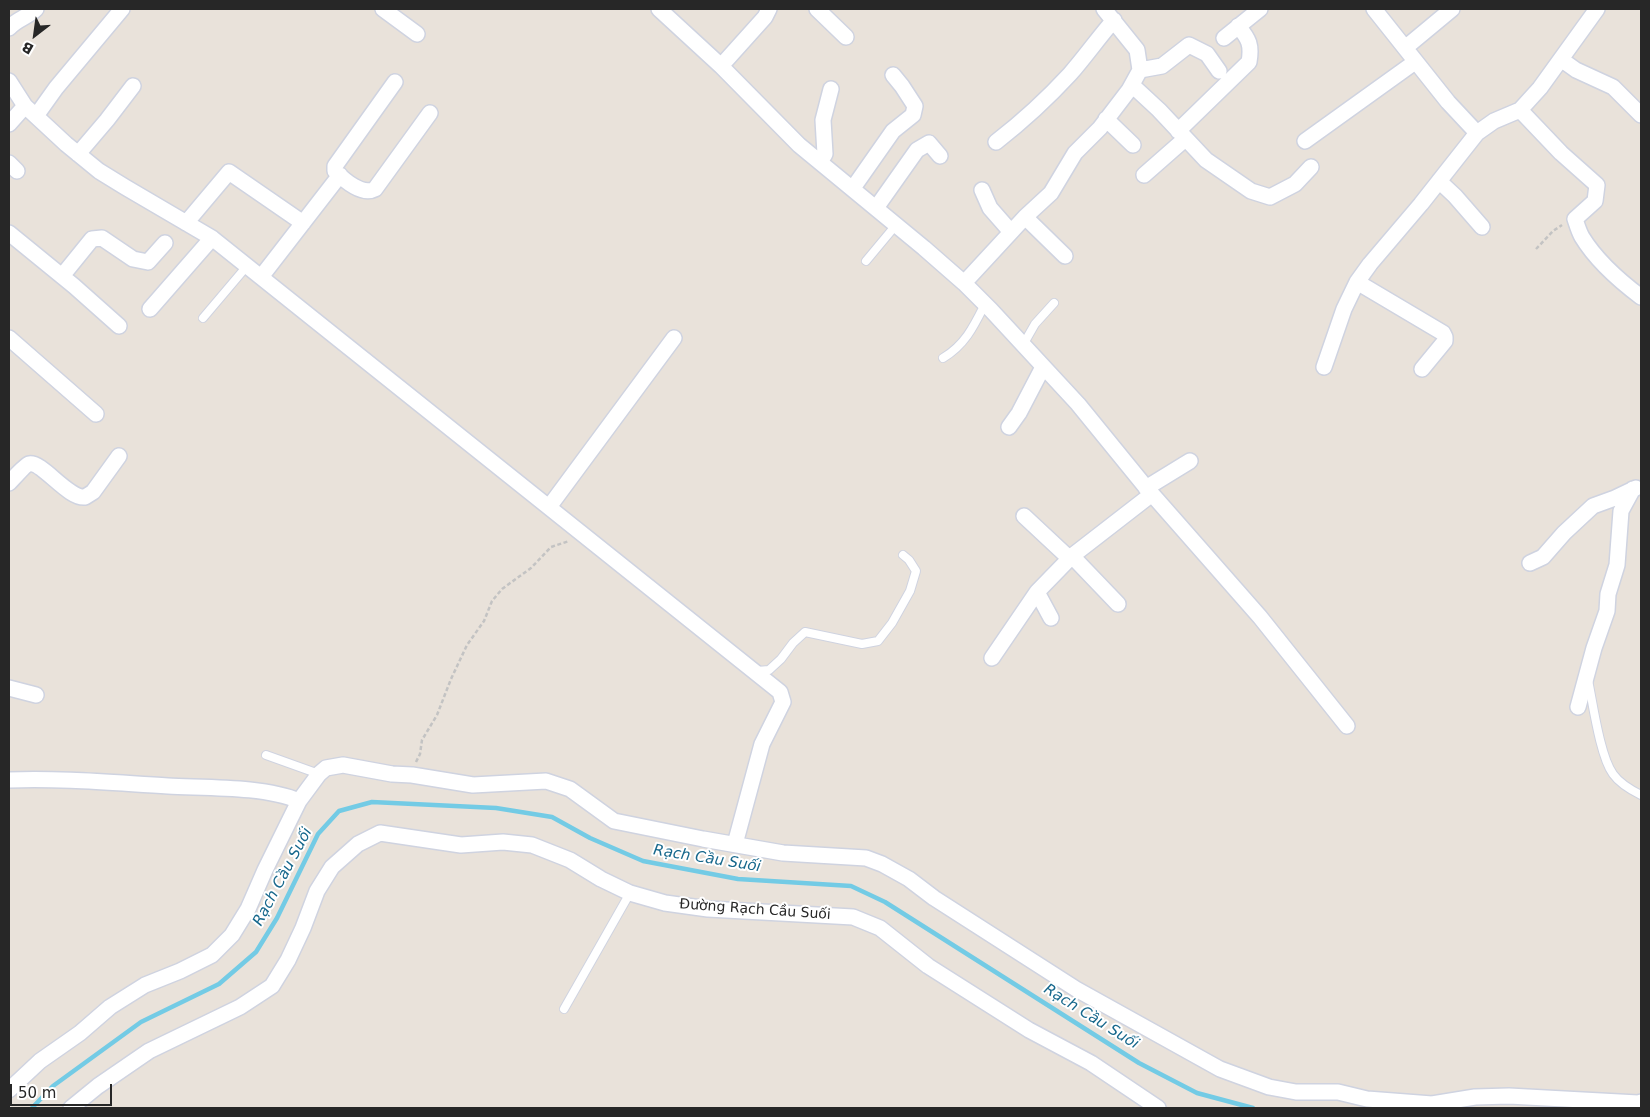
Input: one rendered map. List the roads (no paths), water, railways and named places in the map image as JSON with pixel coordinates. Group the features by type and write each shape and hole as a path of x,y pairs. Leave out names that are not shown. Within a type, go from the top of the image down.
{"street":[{"path":"9,28 36,9"},
{"path":"9,124 30,111 56,88 122,9"},
{"path":"383,9 417,34"},
{"path":"659,9 721,66 799,145 853,188 964,283 985,304 1078,404 1149,491 1260,617 1347,726"},
{"path":"721,66 770,9"},
{"path":"817,9 846,37"},
{"path":"964,283 1025,217 1051,193 1075,153 1106,119 1132,85 1140,70 1137,50 1104,9"},
{"path":"1224,38 1260,9"},
{"path":"1374,9 1448,102 1477,134"},
{"path":"1405,48 1452,9"},
{"path":"1324,368 1344,309 1357,282 1376,256 1477,134 1494,121 1520,110 1540,88 1597,9"},
{"path":"996,142 1020,124 1045,100 1114,20"},
{"path":"1144,175 1249,62 1251,52 1248,37 1238,26"},
{"path":"1140,70 1162,66 1189,45 1207,54 1219,71"},
{"path":"1562,60 1576,70 1613,87 1641,115"},
{"path":"1305,141 1418,65"},
{"path":"853,188 893,131 913,115 915,106 893,76"},
{"path":"9,81 30,111 78,154 125,187 212,238 780,692 783,702 762,744 734,844"},
{"path":"395,82 335,166 335,171 363,191 370,192 375,189 430,113"},
{"path":"1132,85 1206,160 1251,191 1270,197 1296,184 1311,167"},
{"path":"78,154 133,86"},
{"path":"820,162 825,154 824,120 831,89"},
{"path":"1520,110 1561,153 1597,185 1595,202 1574,219 1582,237 1601,260 1641,297"},
{"path":"1106,119 1133,145"},
{"path":"876,208 917,150 929,143 940,156"},
{"path":"186,223 229,172 302,223"},
{"path":"261,277 340,175"},
{"path":"1439,182 1455,196 1482,227"},
{"path":"982,190 990,208 1011,232"},
{"path":"1025,217 1065,256"},
{"path":"9,233 120,326"},
{"path":"62,276 92,239 102,238 133,259 148,262 164,243"},
{"path":"150,310 212,238"},
{"path":"1357,282 1443,333 1445,341 1422,369"},
{"path":"9,338 96,414"},
{"path":"549,506 674,338"},
{"path":"1010,426 1019,413 1043,367"},
{"path":"9,483 30,464 40,468 77,497 85,497 92,492 119,456"},
{"path":"992,658 1037,592 1071,557 1149,491 1190,461"},
{"path":"1530,563 1543,557 1564,533 1593,506 1637,487"},
{"path":"1578,707 1607,611 1608,594 1617,565 1621,511 1637,487"},
{"path":"1024,516 1071,557 1118,604"},
{"path":"1037,592 1050,618"},
{"path":"9,688 36,695"},
{"path":"9,1090 40,1061 80,1033 110,1007 145,985 180,971 212,955 232,935 248,909 299,801 319,774 326,768 343,766 474,785 546,781 570,789 614,821 783,852 866,858 882,864 909,879 934,898 1076,989 1220,1069 1269,1087 1296,1092 1338,1092 1367,1098 1432,1104 1475,1097 1509,1096 1641,1102"},
{"path":"9,780 44,778 241,789 288,796 299,801"},
{"name":"Đường Rạch Cầu Suối","path":"70,1108 149,1051 240,1007 272,986 288,960 318,891 332,866 358,844 380,833 461,845 503,842 532,845 570,860 601,879 630,893 666,903 708,909 853,917 880,928 928,966 1028,1030 1091,1063 1153,1107"}],"lane":[{"path":"866,261 896,225"},
{"path":"203,318 248,266"},
{"path":"1023,345 1035,324 1054,303"},
{"path":"943,358 964,342 985,304"},
{"path":"755,671 769,670 781,659 793,643 806,632 862,644 878,641 892,622 910,591 916,571 909,560 903,555"},
{"path":"1587,673 1604,754 1613,774 1625,786 1641,796"},
{"path":"266,755 319,774"},
{"path":"564,1009 630,893"}],"waterway":[{"name":"Rạch Cầu Suối","path":"32,1108 53,1086 141,1022 219,984 256,952 277,918 318,834 339,811 372,802 496,808 552,817 590,838 643,861 738,879 851,886 885,902 1139,1063 1197,1093 1253,1108"}]}
